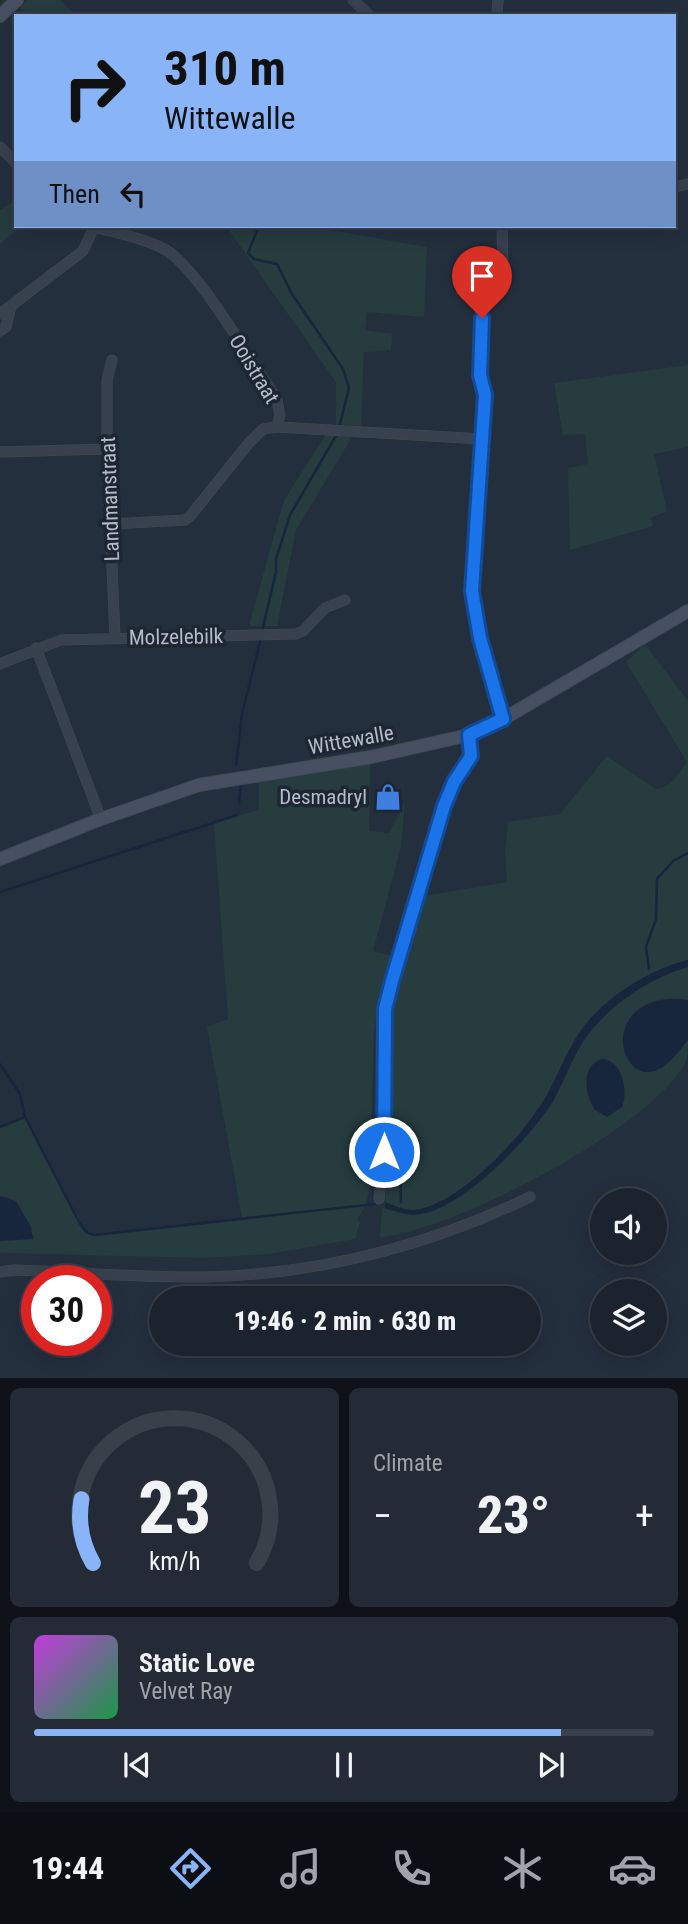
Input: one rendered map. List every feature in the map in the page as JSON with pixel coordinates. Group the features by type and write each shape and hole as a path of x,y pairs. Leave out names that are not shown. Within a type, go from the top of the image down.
{"street":[{"path":"0,16 17,0"},
{"path":"353,0 368,14"},
{"path":"0,147 14,161"},
{"path":"0,314 83,251 91,228"},
{"name":"Ooistraat","path":"102,228 118,231 165,249 187,267 277,400 280,415 277,427 482,439"},
{"path":"502,228 503,268 486,296 482,318 480,375 485,391 472,591 480,638 503,719"},
{"path":"0,331 6,327 11,305"},
{"name":"Landmanstraat","path":"112,360 107,380 107,449 116,638"},
{"path":"111,524 185,520 207,497 248,444 263,429 277,427"},
{"path":"0,452 107,449"},
{"name":"Molzelebilk","path":"0,664 61,640 260,635 303,631 325,608 345,600"},
{"name":"Wittewalle","path":"0,859 101,819 199,785 371,757 469,735 503,719 688,611"},
{"path":"36,648 101,819"},
{"path":"379,1199 384,1152 385,1009 444,806 454,782 471,756 469,735"},
{"path":"0,1272 14,1270 205,1277 270,1273 369,1256 431,1239 530,1197"}],"green space":[{"path":"27,0 60,0 74,14 26,14 20,7"},
{"path":"14,201 14,228 20,228 0,244 0,210"},
{"path":"227,228 318,228 427,247 424,317 367,312 365,330 392,334 391,350 364,352 361,426 336,424 336,382"},
{"path":"688,365 688,447 654,454 667,511 651,518 653,526 570,550 568,468 588,464 585,434 563,435 554,383"},
{"path":"326,435 352,437 296,530 277,626 249,626 284,500"},
{"path":"645,644 688,701 688,960 645,978 602,1007 591,1018 576,1037 534,1115 507,1148 473,1180 456,1193 421,1209 407,1209 385,1202 390,1148 392,1047 389,1008 423,900 429,895 507,882 505,853 508,822 560,814 607,756 656,789 666,786 674,779 687,762 626,662"},
{"path":"370,764 369,831 389,833 405,801 401,847 373,951 395,957 378,1008 374,1032 370,1187 366,1205 357,1220 360,1222 355,1239 268,1254 205,1258 0,1253 0,1241 33,1238 9,1197 0,1196 0,1127 25,1117 86,1232 94,1235 208,1224 242,1217 207,1027 228,1019 214,823 259,810 259,779"},
{"path":"688,967 688,1000 664,999 643,1006 635,1012 625,1032 624,1045 678,1052 688,1040 686,1061 667,1087 595,1144 548,1172 454,1217 413,1231 380,1237 382,1208 404,1214 418,1214 436,1209 455,1200 493,1171 551,1104 580,1047 601,1019 635,991 674,971"}],"water":[{"path":"688,960 688,967 637,990 614,1007 594,1027 543,1116 513,1151 475,1185 438,1209 421,1214 407,1214 385,1208 385,1202 407,1209 421,1209 456,1193 473,1180 507,1148 534,1115 576,1037 592,1017 616,995 644,977"},
{"path":"673,999 688,1000 688,1040 666,1065 644,1072 633,1066 626,1056 623,1042 625,1027 634,1014 649,1004"},
{"path":"602,1059 609,1061 619,1070 625,1093 622,1107 607,1117 595,1110 586,1081 590,1068"},
{"path":"0,1196 16,1201 31,1227 33,1239 0,1241"}],"waterway":[{"path":"258,228 248,253 254,259 277,264 292,294 343,369 349,388 339,428"},
{"path":"262,631 276,572 276,559 290,515 337,434"},
{"path":"236,765 242,714 261,638"},
{"path":"239,803 241,785"},
{"path":"0,892 237,815"},
{"path":"649,969 646,947 656,919 657,879 673,861 688,853"},
{"path":"0,1064 20,1094 25,1117 79,1222 86,1232 94,1235 375,1204"},
{"path":"0,1127 25,1117"},
{"path":"399,1130 401,1202"}],"place":[{"name":"Desmadryl","path":"388,797"}],"route":[{"path":"384,1152 384,1029 385,1009 392,981 444,806 454,782 471,756 469,735 503,719 480,638 472,591 485,395 480,375 482,318"}]}
